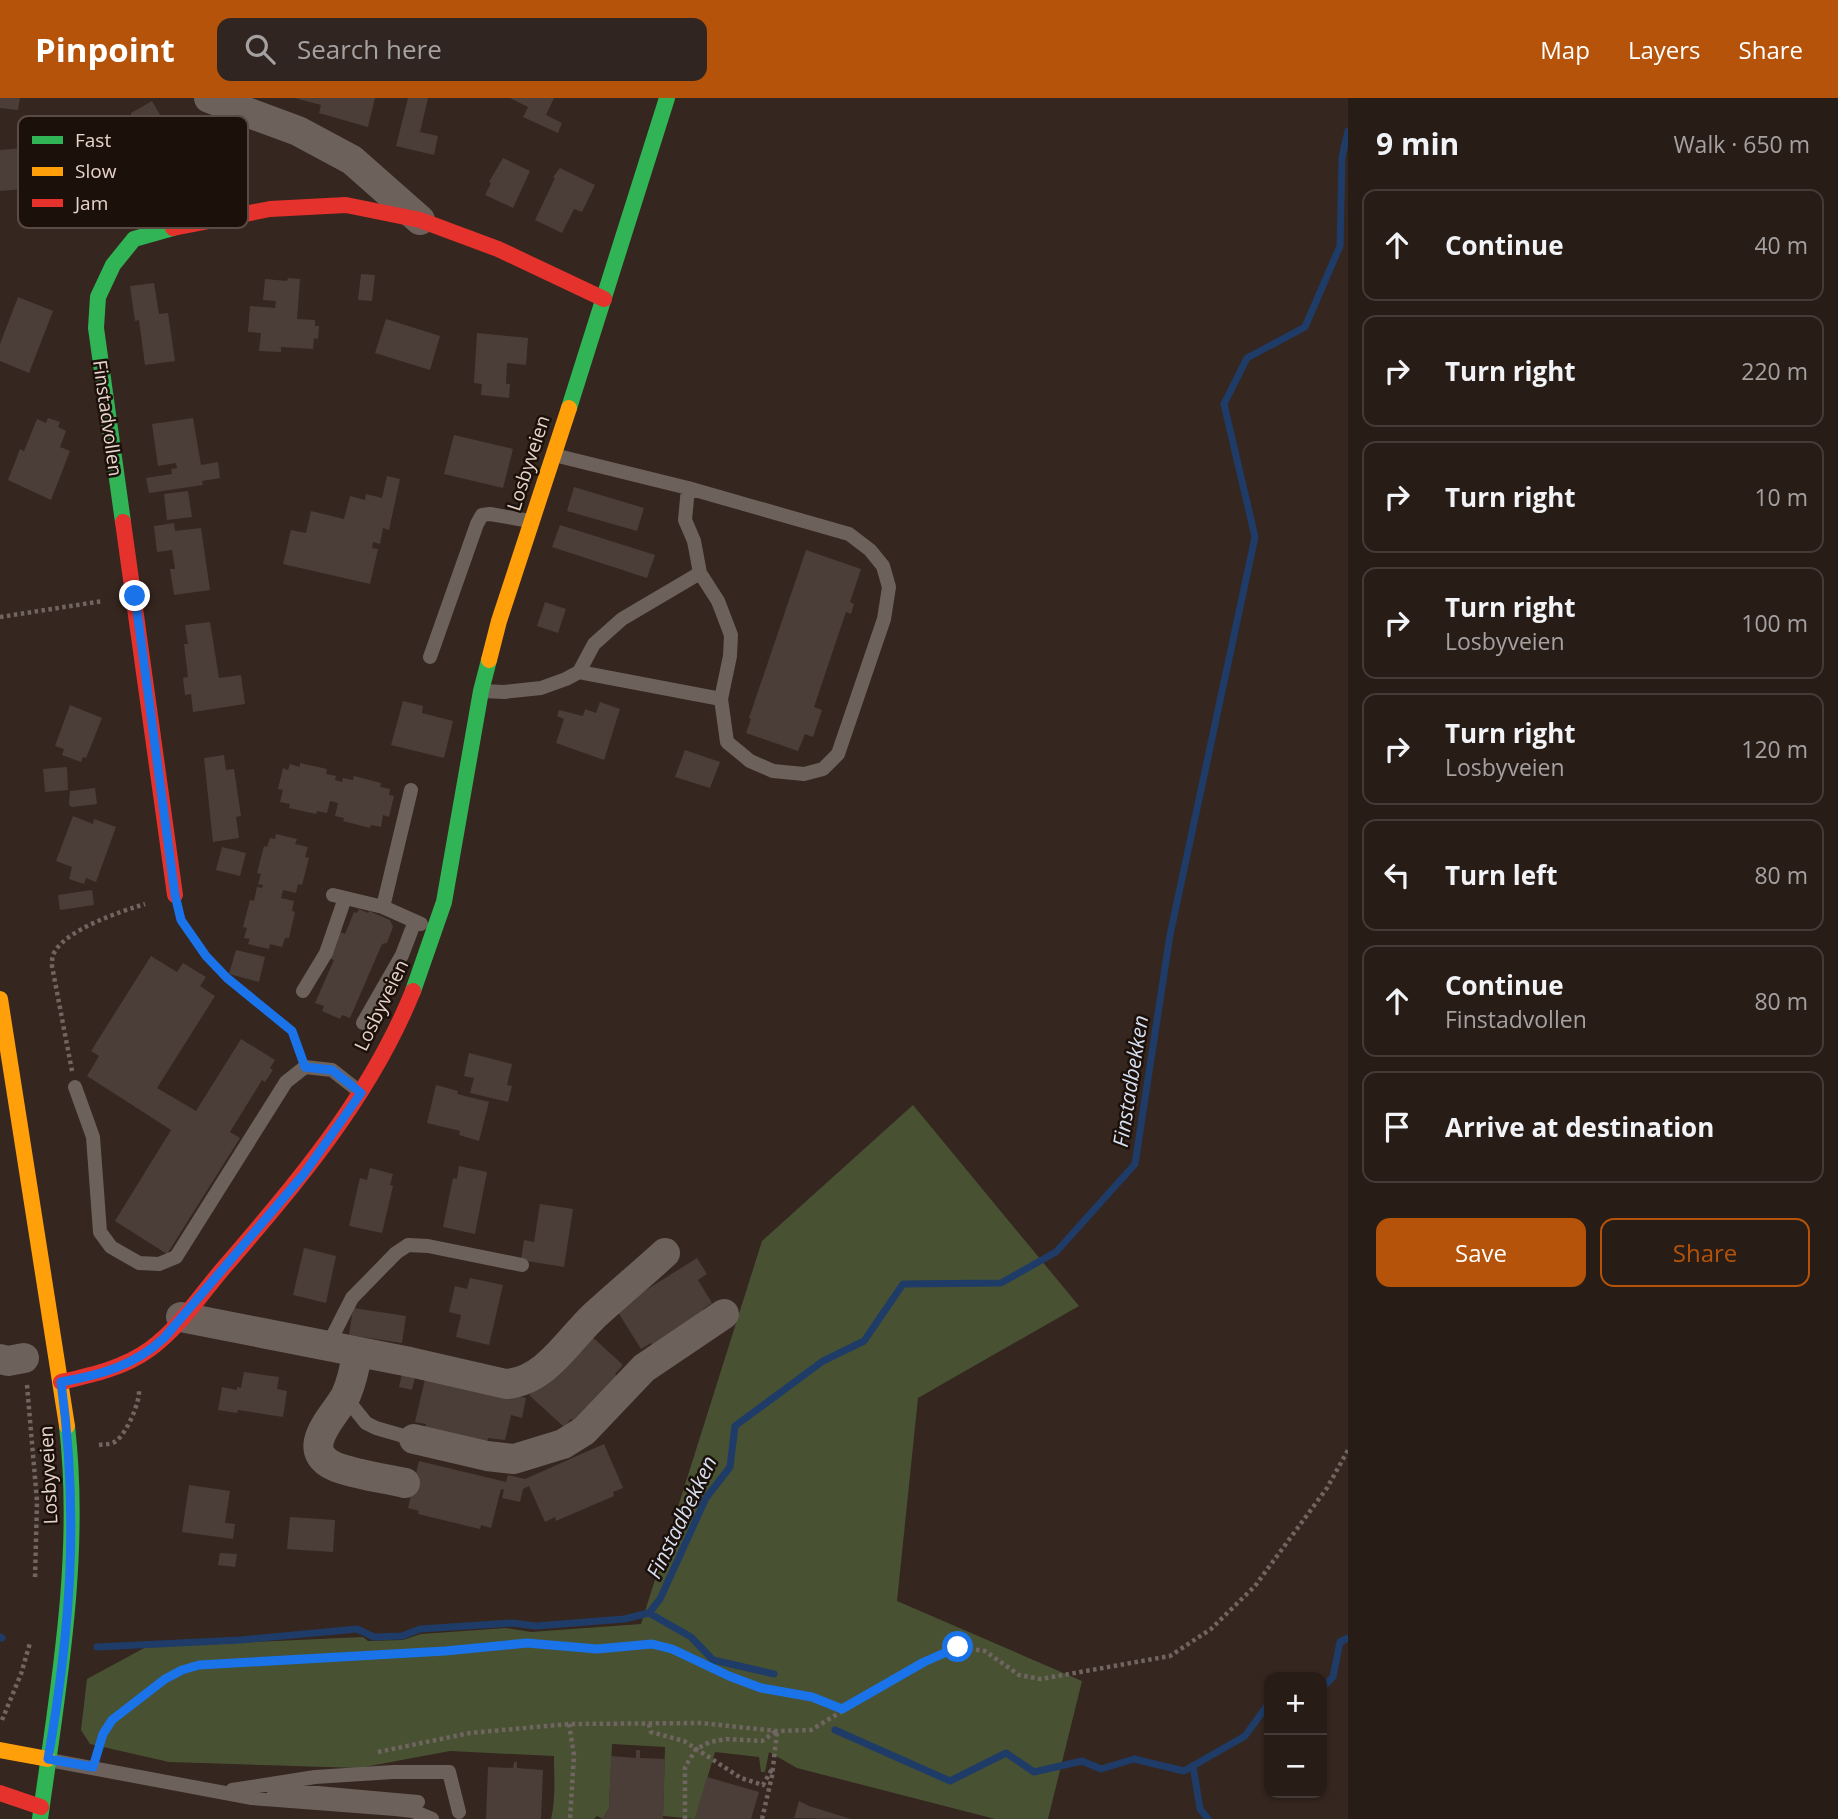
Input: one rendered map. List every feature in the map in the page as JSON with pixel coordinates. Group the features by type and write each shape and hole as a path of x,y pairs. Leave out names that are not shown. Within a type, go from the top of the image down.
{"main road":[{"name":"Losbyveien","path":"41,1813 60,1682 71,1574 72,1483 61,1382 111,1371 131,1362 149,1352 181,1317 303,1175 361,1093 409,1001 444,902 481,691 499,621 667,98"},
{"name":"Finstadvollen","path":"248,213 270,209 346,205 420,220 498,249 604,299"},
{"name":"Finstadvollen","path":"172,228 134,239 113,265 98,297 96,328 175,895"},
{"path":"0,999 61,1382"},
{"path":"0,1749 48,1759"},
{"path":"0,1793 41,1813"}],"street":[{"name":"Finstadvollen","path":"209,98 298,131 352,160 420,220"},
{"path":"181,1317 410,1362 506,1384 520,1383 549,1364 593,1317 665,1253"},
{"path":"414,1439 487,1456 514,1459 563,1444 584,1431 644,1368 724,1314"},
{"path":"358,1353 345,1396 319,1438 318,1447 327,1462 338,1468 405,1483"}],"lane":[{"path":"553,454 688,488 849,534 870,550 883,566 889,587 884,619 838,754 823,769 804,774 773,771 750,761 727,742 721,699 730,656 731,635 718,601 700,573 694,541 685,520 688,488"},
{"path":"430,657 482,516 490,513 531,522"},
{"path":"481,691 504,692 541,688 579,672 594,644 622,619 700,573"},
{"path":"579,672 721,699"},
{"path":"383,907 411,790"},
{"path":"303,991 326,953 339,897 383,907 435,930"},
{"path":"363,1023 402,955 415,921"},
{"path":"75,1087 93,1136 100,1233 111,1247 139,1263 159,1264 176,1257 286,1082 305,1067 332,1070 361,1093"},
{"path":"327,1347 352,1298 396,1253 408,1245 428,1246 522,1265"},
{"path":"345,1396 366,1423 414,1439"},
{"path":"48,1759 220,1792 278,1801 412,1811 432,1819"},
{"path":"220,1792 315,1777 449,1772 459,1812"},
{"path":"254,1787 418,1802"}],"path":[{"path":"0,617 135,596"},
{"path":"75,1087 52,966 53,955 70,937 90,925 128,909 175,895 181,920 206,956 227,978 292,1031 305,1067"},
{"path":"12,1358 36,1488 35,1584"},
{"path":"91,1446 116,1441 137,1405 139,1388 131,1362"},
{"path":"371,1753 470,1733 569,1724 701,1723 777,1731 811,1730 924,1662 958,1647 985,1651 1019,1675 1041,1679 1170,1656 1210,1629 1255,1586 1327,1488 1348,1450"},
{"path":"0,1727 26,1662 31,1635"},
{"path":"93,1767 103,1734 112,1720 165,1679 199,1665 445,1651 527,1643 597,1649 652,1644 672,1649 761,1688 812,1697 842,1709"},
{"path":"569,1724 574,1755 570,1819"},
{"path":"649,1724 651,1732 684,1741 741,1778 763,1785 772,1769"},
{"path":"685,1819 685,1767 696,1749 710,1742 726,1739 762,1741 777,1731"},
{"path":"762,1819 777,1731"}],"green space":[{"path":"913,1105 1079,1306 918,1398 897,1601 1082,1681 1048,1819 995,1819 797,1768 769,1752 765,1772 761,1772 759,1757 715,1752 695,1819 663,1816 665,1747 612,1744 609,1808 603,1819 597,1816 594,1819 551,1819 554,1756 450,1751 359,1768 169,1762 90,1744 81,1730 87,1679 146,1647 363,1637 368,1641 403,1640 421,1634 506,1628 531,1632 641,1624 762,1241"}],"building":[{"path":"0,98 20,98 18,110 0,108"},
{"path":"295,98 375,98 368,127 319,113 321,105"},
{"path":"408,98 428,98 420,132 438,136 434,155 396,146"},
{"path":"510,98 554,98 546,115 562,123 558,133 523,117 528,107"},
{"path":"152,101 161,116 131,116 131,113"},
{"path":"18,149 18,189 0,191 0,150"},
{"path":"503,158 530,171 513,208 485,195"},
{"path":"560,168 595,185 582,212 574,209 562,233 535,220 555,178 553,177"},
{"path":"361,274 375,275 372,301 358,300"},
{"path":"288,278 300,279 297,319 315,320 315,326 319,326 318,339 314,338 313,349 281,347 281,352 259,351 261,333 248,332 250,306 275,308 276,301 263,300 265,279 287,281"},
{"path":"154,283 159,314 168,313 175,361 145,365 139,320 135,321 130,286"},
{"path":"18,297 53,311 29,373 0,361 0,344"},
{"path":"386,319 440,336 430,370 375,353"},
{"path":"477,333 528,338 526,365 507,363 506,384 510,384 509,398 481,395 482,384 474,383"},
{"path":"48,418 60,422 58,427 66,431 60,447 70,451 51,500 8,480 20,449 24,451 37,419 46,423"},
{"path":"193,418 201,465 218,462 220,478 202,481 203,485 149,493 146,478 172,474 171,469 177,468 176,463 158,466 152,424"},
{"path":"454,435 513,449 503,488 444,474"},
{"path":"387,476 400,479 389,530 383,528 380,544 373,542 372,548 378,549 370,584 283,564 291,530 306,533 311,511 344,519 350,496 365,500 366,494 382,498"},
{"path":"574,487 644,508 637,531 567,511"},
{"path":"188,491 192,517 167,520 164,494"},
{"path":"174,523 175,531 201,528 210,590 174,595 170,569 175,569 172,550 157,552 154,526"},
{"path":"560,525 655,555 647,578 552,547"},
{"path":"806,550 861,569 850,602 854,604 851,614 846,612 814,707 822,710 813,737 805,734 798,751 746,733"},
{"path":"545,602 566,609 558,633 537,626"},
{"path":"210,622 219,678 241,675 245,704 193,712 191,694 185,695 183,678 188,677 185,625"},
{"path":"403,701 423,706 422,713 453,721 444,758 391,745"},
{"path":"600,702 620,709 604,760 556,743 564,719 557,716 559,710 583,716 585,709 596,713"},
{"path":"70,705 102,718 86,758 83,757 81,762 62,755 64,749 55,746"},
{"path":"685,750 720,762 710,788 675,777"},
{"path":"224,755 226,770 234,769 241,816 236,817 239,838 213,842 204,758"},
{"path":"300,763 327,769 326,774 336,776 335,780 342,782 343,778 353,780 354,776 381,783 380,787 390,789 389,795 394,796 389,817 383,815 381,827 371,825 370,828 343,821 344,818 335,816 338,803 330,801 327,813 317,811 316,814 289,808 290,804 280,802 283,790 278,789 283,768 288,770 290,764 300,767"},
{"path":"67,767 68,790 45,792 43,769"},
{"path":"95,788 97,804 72,807 69,805 70,791"},
{"path":"73,816 93,824 94,819 116,827 96,882 86,878 84,884 69,879 72,867 56,861"},
{"path":"276,834 297,839 295,844 308,847 305,857 309,858 302,885 298,884 296,893 283,890 281,898 294,901 292,911 295,912 289,938 285,938 282,947 270,944 269,949 248,944 250,939 244,938 247,928 243,927 250,900 254,901 257,887 262,888 263,885 258,884 261,874 257,873 264,846 267,847 270,838 275,839"},
{"path":"222,847 246,853 240,876 216,870"},
{"path":"92,890 94,905 60,910 58,895"},
{"path":"359,909 390,920 393,927 387,943 382,944 350,1018 342,1015 340,1019 322,1011 324,1006 315,1003 334,960 328,958 340,932 345,934 354,912 357,913"},
{"path":"236,950 265,957 259,982 229,974"},
{"path":"151,956 177,972 183,963 206,977 200,986 215,996 157,1088 196,1111 241,1039 275,1060 270,1068 273,1070 265,1082 262,1080 230,1132 240,1138 167,1254 115,1221 171,1130 87,1076 99,1056 91,1051"},
{"path":"469,1053 512,1064 507,1085 512,1086 508,1102 470,1093 474,1078 464,1076"},
{"path":"436,1085 458,1091 457,1094 489,1102 479,1141 459,1135 460,1131 427,1123"},
{"path":"459,1166 487,1172 475,1234 443,1227 453,1178 457,1179"},
{"path":"370,1168 393,1174 390,1185 393,1186 382,1233 349,1226 360,1178 367,1180"},
{"path":"540,1204 573,1209 564,1267 521,1260 524,1240 534,1242"},
{"path":"304,1248 336,1256 326,1303 293,1295"},
{"path":"697,1258 707,1274 698,1280 712,1303 703,1309 705,1313 652,1346 651,1343 641,1349 616,1309"},
{"path":"470,1278 503,1285 489,1345 456,1337 461,1315 449,1312 455,1286 467,1289"},
{"path":"353,1308 406,1316 402,1343 349,1335"},
{"path":"588,1333 623,1365 615,1374 618,1377 575,1422 571,1419 564,1427 529,1395"},
{"path":"244,1372 279,1377 277,1389 287,1391 283,1417 238,1410 237,1413 218,1410 222,1387 237,1390 237,1387 241,1388"},
{"path":"402,1374 415,1377 412,1390 399,1387"},
{"path":"426,1375 526,1398 522,1418 511,1415 505,1440 488,1438 487,1442 425,1428 426,1424 415,1422"},
{"path":"604,1444 623,1488 613,1492 614,1496 556,1521 555,1517 545,1522 529,1486 523,1489 520,1502 502,1498 504,1490 501,1489 491,1528 481,1525 480,1529 418,1514 419,1511 408,1508 419,1461 506,1482 508,1475 525,1479"},
{"path":"189,1485 230,1491 225,1523 235,1524 233,1539 182,1532"},
{"path":"290,1517 335,1520 333,1552 287,1549"},
{"path":"220,1553 237,1554 235,1567 218,1565"},
{"path":"636,1750 640,1750 640,1758 665,1759 663,1819 603,1819 609,1808 611,1756 636,1758"},
{"path":"514,1762 517,1762 517,1768 543,1770 541,1819 486,1819 488,1767 513,1768"},
{"path":"707,1777 759,1792 751,1819 695,1819"},
{"path":"799,1801 809,1806 851,1819 794,1818"}],"waterway":[{"name":"Finstadbekken","path":"97,1647 240,1640 357,1629 374,1637 402,1636 420,1629 512,1623 536,1626 624,1619 649,1613 660,1599 706,1498 730,1467 735,1426 823,1361 864,1341 903,1284 1001,1283 1056,1252 1135,1164 1170,935 1255,537 1224,404 1247,358 1305,327 1340,246 1342,157 1348,131"},
{"path":"649,1613 691,1637 713,1660 774,1674"},
{"path":"1327,1683 1333,1677 1340,1642 1348,1638"},
{"path":"835,1730 950,1781 1006,1753 1034,1772 1082,1761 1101,1769 1134,1759 1184,1771 1245,1736 1264,1710"},
{"path":"1193,1766 1200,1809 1208,1819"}],"traffic: fast":[{"path":"569,408 667,98"},
{"path":"123,522 96,328 98,297 113,265 134,239 173,228"},
{"path":"413,991 444,902 481,691 489,660"},
{"path":"40,1819 70,1574 72,1524 67,1426"}],"traffic: slow":[{"path":"489,660 499,621 569,408"},
{"path":"0,999 67,1426"},
{"path":"0,1750 48,1759"}],"traffic: jam":[{"path":"248,213 270,209 346,205 420,220 498,249 604,299"},
{"path":"123,522 175,895"},
{"path":"61,1382 119,1366 140,1356 179,1322 329,1139 375,1068 413,991"},
{"path":"0,1793 41,1807"}],"route":[{"path":"135,596 175,895 181,920 206,956 227,978 292,1031 305,1067 332,1070 361,1093 303,1175 164,1338 149,1352 111,1371 61,1382 72,1483 71,1574 59,1692 48,1759 93,1767 103,1734 112,1720 165,1679 199,1665 445,1651 527,1643 597,1649 652,1644 672,1649 761,1688 812,1697 842,1709 855,1704 924,1662 958,1647"}]}
